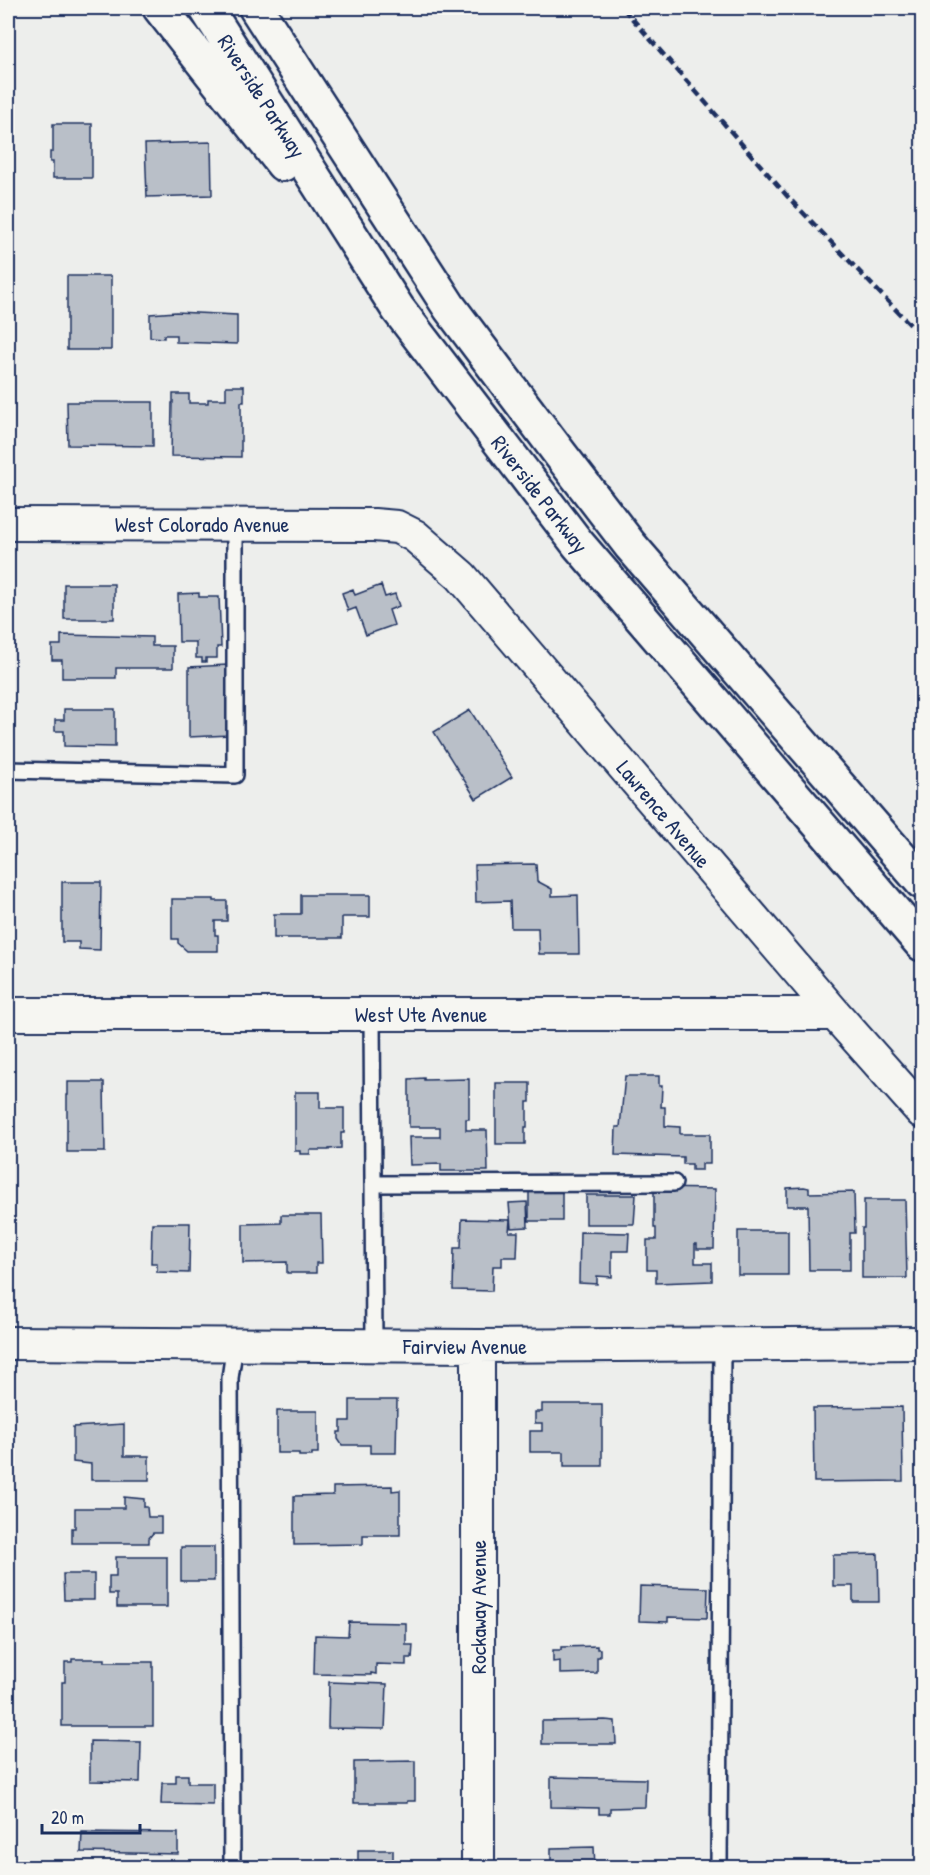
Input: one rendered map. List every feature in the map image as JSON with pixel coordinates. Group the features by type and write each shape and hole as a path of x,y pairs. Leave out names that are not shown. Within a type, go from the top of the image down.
{"main road":[{"path":"160,8 398,309"},
{"name":"Riverside Parkway","path":"206,8 398,309 578,544 922,944"},
{"name":"Riverside Parkway","path":"256,8 450,308 560,454 630,545 922,882"}],"street":[{"name":"West Colorado Avenue","path":"8,524 374,525 397,527"},
{"name":"Lawrence Avenue","path":"397,527 415,536 461,576 835,1014 922,1112"},
{"name":"West Ute Avenue","path":"8,1014 835,1014"},
{"name":"Fairview Avenue","path":"8,1343 478,1346 922,1343"},
{"name":"Rockaway Avenue","path":"478,1346 478,1868"}],"lane":[{"path":"8,770 235,775 235,525"},
{"path":"372,1014 375,1345"},
{"path":"374,1184 674,1183"},
{"path":"232,1868 230,1378 235,1344"},
{"path":"719,1868 722,1345"}],"building":[{"path":"53,124 92,124 92,178 53,178 53,162 50,162 50,152 53,152"},
{"path":"211,142 212,195 147,197 145,144"},
{"path":"67,276 111,276 111,350 67,350"},
{"path":"176,312 237,315 237,344 176,342 176,335 164,335 164,338 150,337 150,314"},
{"path":"226,386 244,386 244,402 241,402 241,457 171,456 173,394 189,394 189,403 208,403 208,399 226,399"},
{"path":"67,402 153,402 153,446 68,445"},
{"path":"64,584 114,584 114,619 64,619"},
{"path":"381,585 385,597 395,594 399,606 389,610 394,625 366,635 356,608 348,611 342,593 353,589 355,595"},
{"path":"199,593 199,597 219,597 221,647 217,647 217,658 206,658 206,662 202,662 202,658 196,658 196,642 179,642 178,594"},
{"path":"61,635 152,637 152,646 173,646 173,668 116,668 116,678 62,678 62,660 52,660 52,645 61,645"},
{"path":"227,665 230,735 189,737 189,667"},
{"path":"64,709 115,709 115,747 64,746 64,731 55,731 55,720 64,720"},
{"path":"470,710 512,777 476,799 434,732"},
{"path":"536,864 537,881 552,889 552,896 578,895 579,954 539,954 538,928 511,928 510,901 476,902 475,865"},
{"path":"62,882 101,882 100,950 79,949 79,942 62,942"},
{"path":"301,895 370,895 370,917 342,917 342,938 274,938 274,914 301,914"},
{"path":"172,899 227,901 227,921 215,921 218,951 187,951 178,943 178,939 172,939"},
{"path":"625,1076 659,1076 659,1086 662,1086 661,1107 665,1107 665,1126 680,1127 680,1134 710,1134 710,1164 702,1164 702,1170 692,1170 692,1164 683,1164 683,1157 615,1155 616,1127 620,1127"},
{"path":"424,1078 424,1080 469,1079 469,1119 466,1119 466,1130 487,1130 488,1171 441,1171 441,1164 410,1165 409,1137 440,1137 440,1127 409,1127 409,1079"},
{"path":"68,1082 104,1082 105,1152 67,1152"},
{"path":"496,1083 530,1083 525,1144 496,1144"},
{"path":"295,1092 320,1092 320,1108 344,1108 344,1133 341,1133 341,1148 310,1150 310,1154 300,1154 300,1151 295,1151"},
{"path":"654,1188 715,1189 714,1249 697,1249 697,1244 695,1244 695,1263 712,1263 712,1281 656,1283 656,1270 647,1270 647,1240 656,1240"},
{"path":"787,1188 809,1188 809,1193 854,1192 855,1233 850,1233 850,1270 809,1270 808,1206 787,1206"},
{"path":"529,1189 562,1189 562,1221 529,1221"},
{"path":"586,1195 636,1195 634,1224 586,1224"},
{"path":"864,1200 905,1200 907,1278 862,1278"},
{"path":"527,1202 528,1227 511,1228 509,1203"},
{"path":"281,1215 321,1215 322,1263 316,1263 316,1273 287,1273 287,1262 243,1263 243,1224 281,1223"},
{"path":"462,1219 510,1220 509,1232 518,1232 517,1257 502,1257 502,1266 493,1266 492,1291 453,1290 454,1248 461,1248"},
{"path":"152,1223 190,1223 189,1273 157,1272 157,1263 151,1263"},
{"path":"738,1231 788,1231 788,1275 738,1275"},
{"path":"580,1232 629,1233 628,1251 612,1251 612,1277 597,1276 597,1284 579,1283"},
{"path":"350,1400 397,1400 396,1453 370,1453 370,1445 342,1445 338,1439 338,1432 341,1432 341,1421 350,1421"},
{"path":"542,1404 602,1404 602,1466 564,1466 564,1452 530,1452 530,1431 542,1431 542,1423 535,1423 535,1412 542,1412"},
{"path":"902,1407 903,1481 814,1482 813,1408"},
{"path":"277,1411 318,1411 318,1453 312,1453 312,1456 299,1456 299,1453 277,1453"},
{"path":"124,1424 124,1456 149,1456 149,1480 91,1480 91,1464 73,1462 73,1427"},
{"path":"392,1486 392,1491 400,1490 400,1535 363,1535 363,1544 294,1545 294,1496 333,1495 333,1487"},
{"path":"124,1497 144,1499 148,1517 161,1517 161,1533 153,1533 149,1538 149,1543 72,1543 75,1508 124,1508"},
{"path":"181,1547 214,1547 214,1581 181,1581"},
{"path":"878,1554 879,1602 853,1602 853,1586 833,1586 833,1555"},
{"path":"116,1557 167,1557 167,1607 117,1607 117,1594 109,1594 109,1576 116,1576"},
{"path":"63,1574 94,1574 94,1600 64,1600"},
{"path":"640,1586 708,1588 707,1618 668,1617 668,1622 639,1621"},
{"path":"349,1622 406,1623 406,1645 413,1645 412,1658 406,1658 406,1665 376,1664 376,1674 371,1673 371,1675 314,1674 315,1635 348,1636"},
{"path":"597,1646 597,1649 600,1649 600,1657 597,1657 597,1673 560,1674 560,1661 553,1662 553,1650 561,1650 561,1647"},
{"path":"72,1659 153,1662 153,1726 62,1726 62,1682 65,1682 65,1662 72,1662"},
{"path":"329,1682 387,1684 385,1729 328,1728"},
{"path":"542,1721 615,1721 616,1744 542,1744"},
{"path":"90,1741 141,1742 140,1782 90,1781"},
{"path":"415,1761 415,1801 354,1803 354,1762"},
{"path":"176,1775 188,1775 188,1783 213,1783 213,1805 161,1804 162,1783 176,1783"},
{"path":"551,1777 646,1779 645,1807 610,1808 610,1814 599,1814 599,1808 551,1807"},
{"path":"82,1832 178,1833 178,1854 81,1852"},
{"path":"594,1847 595,1868 551,1868 551,1848"},
{"path":"358,1850 393,1850 393,1868 358,1868"}],"railway":[{"path":"623,8 788,197 922,337"}]}
